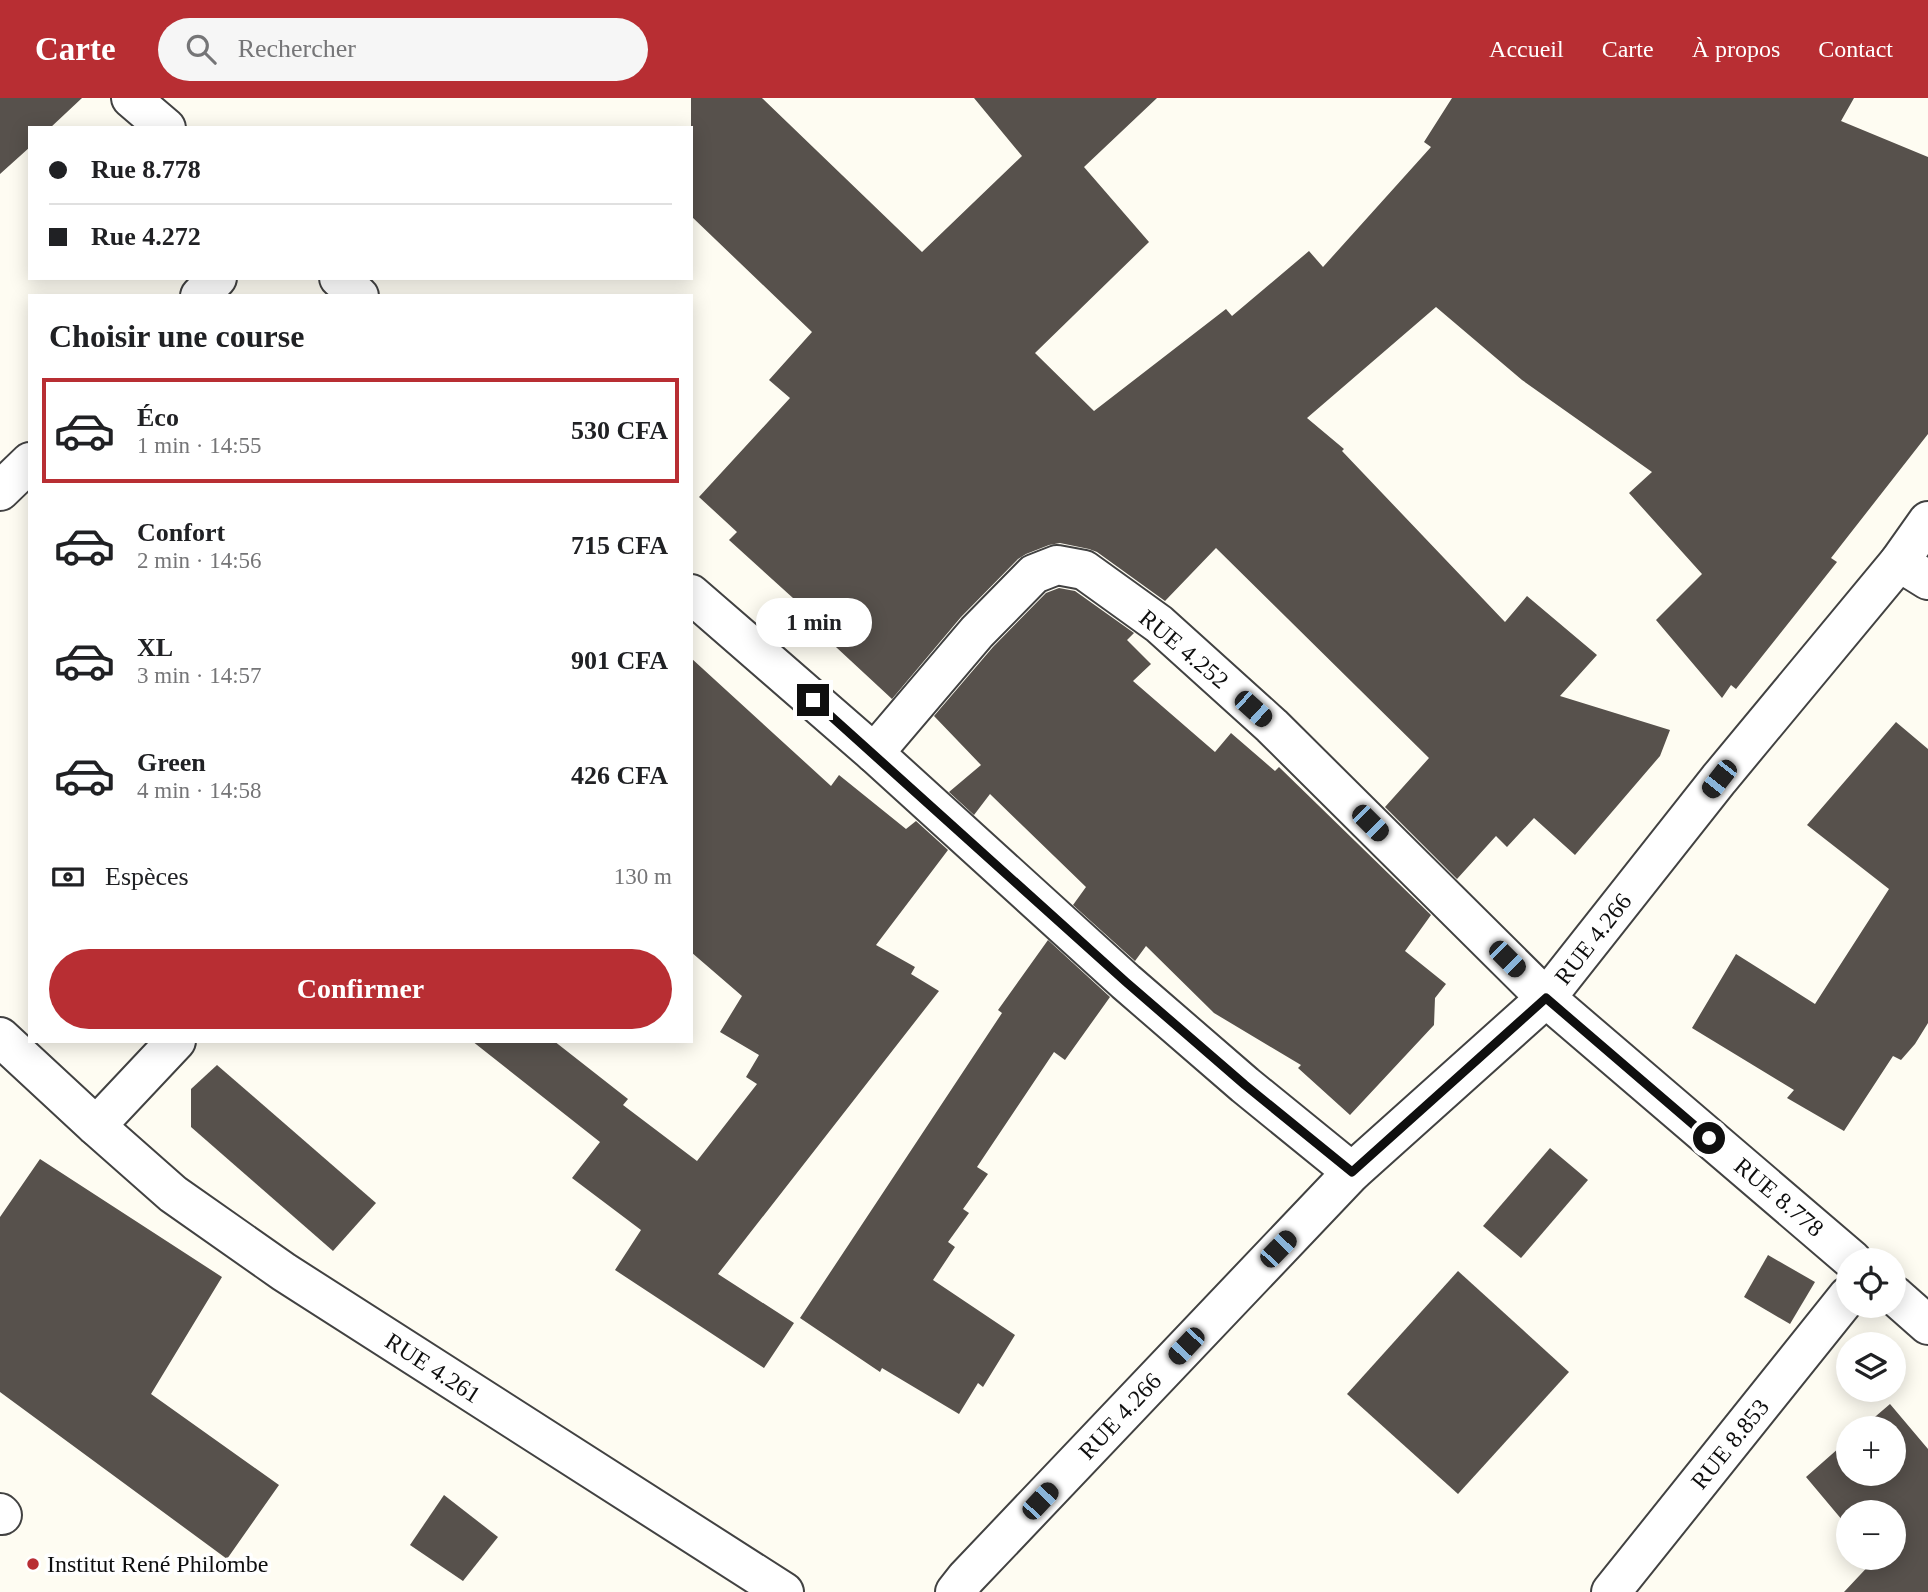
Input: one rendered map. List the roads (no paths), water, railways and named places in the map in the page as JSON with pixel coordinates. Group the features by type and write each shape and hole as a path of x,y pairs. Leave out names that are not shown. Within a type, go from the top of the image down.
{"street":[{"path":"131,98 164,126"},
{"path":"202,294 215,280"},
{"path":"341,280 357,294"},
{"path":"0,491 28,464"},
{"name":"RUE 4.266","path":"966,1587 1352,1172 1546,998 1719,779 1914,571 1928,521"},
{"name":"RUE 4.252","path":"874,753 977,632 1034,573 1057,565 1084,570 1159,624 1272,726 1546,998"},
{"path":"693,596 874,753 1126,982 1245,1085 1352,1172"},
{"name":"RUE 8.778","path":"1546,998 1838,1248"},
{"name":"RUE 4.261","path":"0,1037 173,1194 284,1272 784,1592"},
{"path":"96,1126 174,1043"},
{"path":"1906,1306 1928,1325"},
{"name":"RUE 8.853","path":"1611,1592 1836,1311"}],"place":[{"name":"Institut René Philombe","path":"33,1564"}]}
